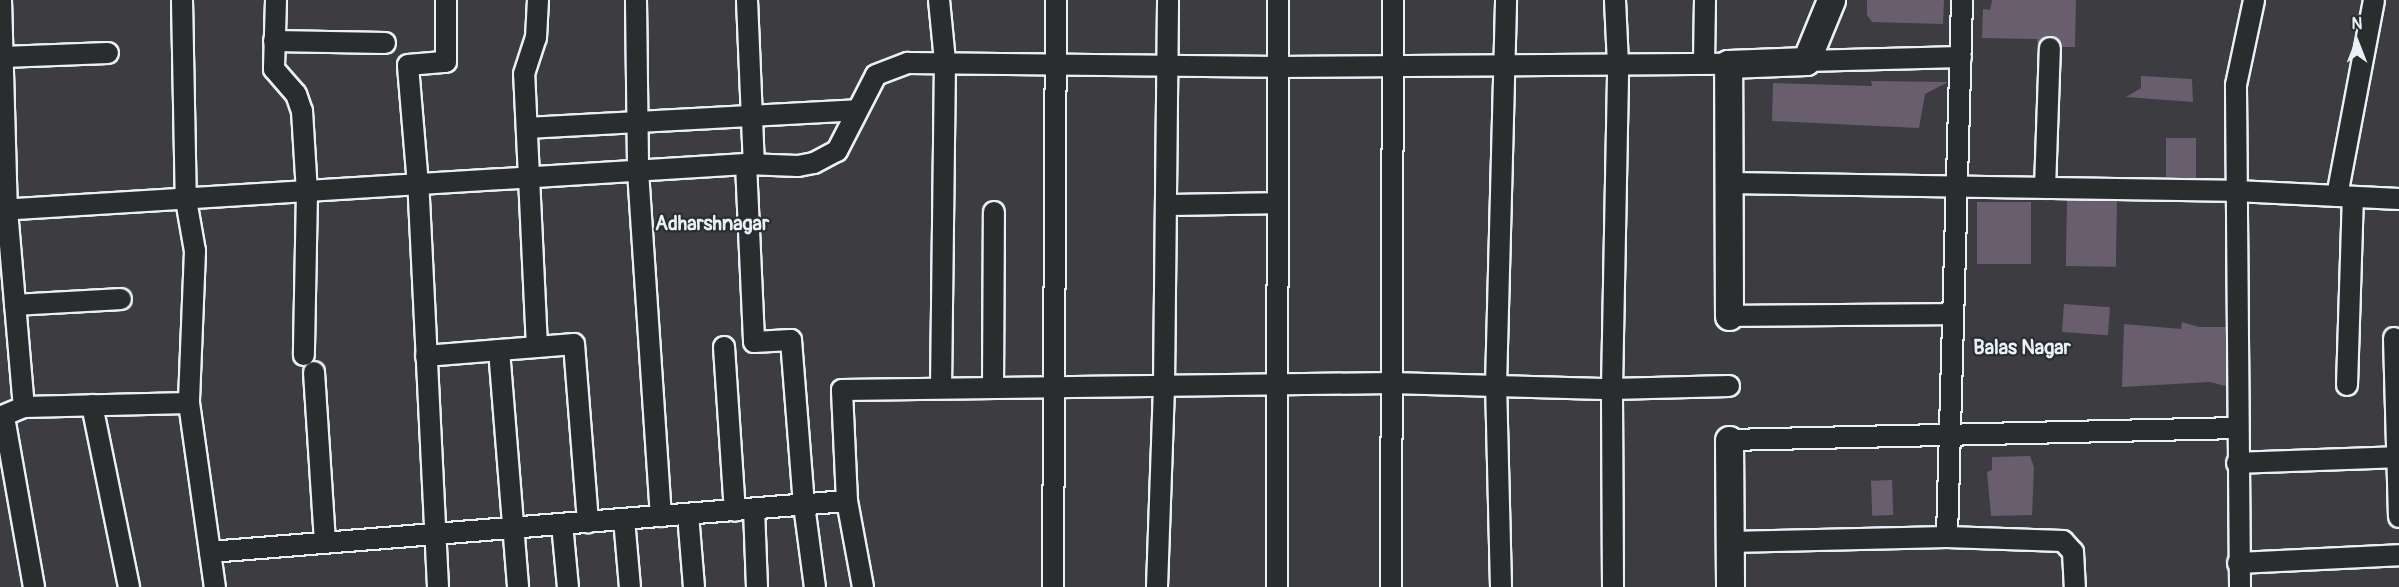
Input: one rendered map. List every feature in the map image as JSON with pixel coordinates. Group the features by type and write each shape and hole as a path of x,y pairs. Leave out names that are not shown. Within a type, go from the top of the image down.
{"street":[{"path":"1,0 4,210 24,407"},
{"path":"182,0 186,200 195,251 189,403 215,587"},
{"path":"276,0 273,41 274,69 296,94 302,111 307,192 309,364 325,543"},
{"path":"438,587 418,185 408,65 446,62 446,0"},
{"path":"537,347 524,74 536,38 538,0"},
{"path":"636,0 638,171 661,516"},
{"path":"747,0 752,115 750,164 754,342 791,340 804,505 815,587"},
{"path":"939,0 945,61 941,388"},
{"path":"1053,587 1056,0"},
{"path":"1157,587 1164,386 1168,0"},
{"path":"1277,587 1278,0"},
{"path":"1391,587 1392,0"},
{"path":"1501,587 1496,385 1506,0"},
{"path":"1613,587 1612,389 1618,63 1615,0"},
{"path":"1705,0 1716,63 1728,183 1729,316 1953,314"},
{"path":"1806,61 1831,0"},
{"path":"1947,537 1962,0"},
{"path":"2240,587 2237,463 2236,85 2254,0"},
{"path":"2347,385 2345,196 2374,0"},
{"path":"273,41 385,43"},
{"path":"2045,188 2050,48"},
{"path":"3,57 108,53"},
{"path":"4,210 750,164 798,166 823,159 842,145 856,110 876,75 884,70 908,63 945,61 1057,67 1278,68 1392,64 1716,63 1961,57"},
{"path":"527,128 856,110"},
{"path":"1728,183 2236,191 2399,199"},
{"path":"1166,205 1277,203"},
{"path":"993,388 994,212"},
{"path":"15,305 121,299"},
{"path":"536,321 574,344"},
{"path":"2394,338 2399,517"},
{"path":"426,356 574,344"},
{"path":"574,344 588,522"},
{"path":"724,347 744,510 757,587"},
{"path":"499,350 518,587"},
{"path":"863,587 847,501 842,390 1391,383 1612,389 1729,386"},
{"path":"34,587 2,417 24,407 189,403"},
{"path":"92,405 129,587"},
{"path":"1730,587 1729,440 2237,428"},
{"path":"2237,463 2398,457"},
{"path":"210,552 847,501"},
{"path":"688,514 694,587"},
{"path":"624,519 630,587"},
{"path":"562,524 568,587"},
{"path":"1730,542 1947,537 2063,541 2073,552 2075,587"},
{"path":"2238,563 2399,555"}],"building":[{"path":"1867,0 1944,0 1943,24 1872,22 1867,15"},
{"path":"1992,0 2076,0 2075,47 2062,47 2051,36 2044,38 2038,46 2037,39 1982,38 1983,9 1990,10"},
{"path":"2141,76 2192,79 2193,102 2126,97 2141,88"},
{"path":"1871,81 1948,82 1925,94 1919,128 1772,121 1773,83 1872,86"},
{"path":"2166,138 2196,138 2196,178 2166,178"},
{"path":"2067,200 2117,201 2116,267 2066,266"},
{"path":"1977,202 2031,202 2031,264 1977,264"},
{"path":"2064,304 2110,307 2108,335 2062,332"},
{"path":"2182,322 2199,327 2226,327 2226,386 2209,382 2122,387 2124,324 2181,329"},
{"path":"2030,456 2034,467 2032,515 1991,516 1987,472 1992,470 1992,457"},
{"path":"1892,480 1893,515 1872,516 1871,481"}],"district":[{"name":"Adharshnagar","path":"712,223"},
{"name":"Balas Nagar","path":"2022,347"}]}
